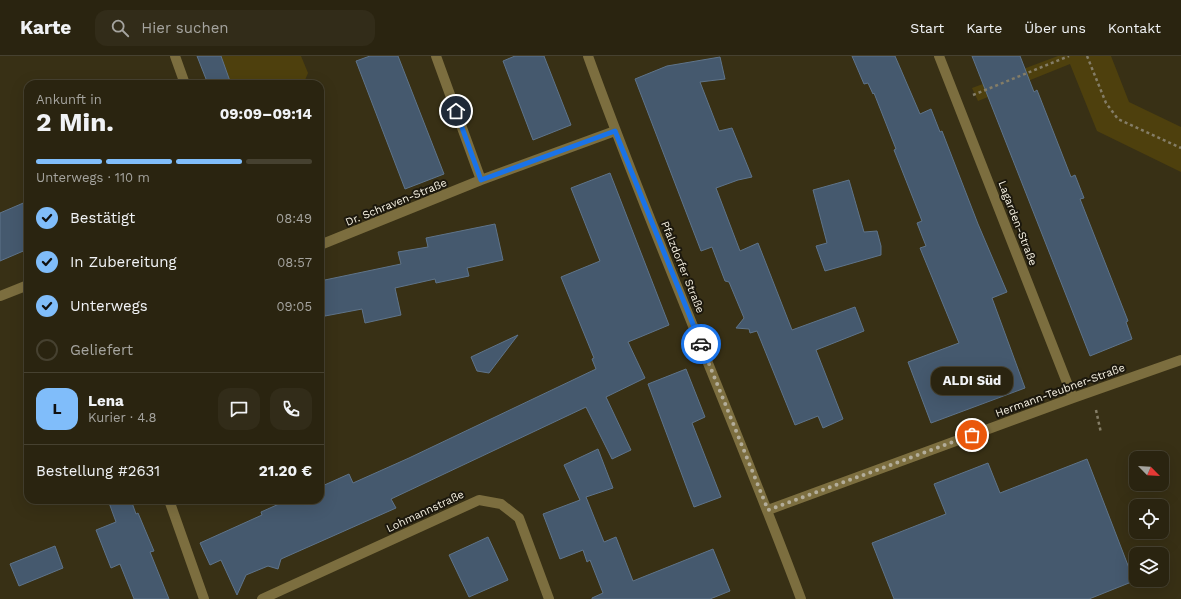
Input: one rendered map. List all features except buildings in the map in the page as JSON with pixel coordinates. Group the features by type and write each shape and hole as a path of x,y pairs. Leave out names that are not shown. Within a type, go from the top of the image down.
{"street":[{"path":"175,56 184,80"},
{"path":"436,56 481,180"},
{"name":"Pfalzdorfer Straße","path":"588,56 615,131 768,510 801,599"},
{"name":"Lagarden-Straße","path":"939,56 1074,398"},
{"name":"Dr. Schraven-Straße","path":"324,243 481,180 615,131"},
{"path":"0,296 24,287"},
{"name":"Hermann-Teubner-Straße","path":"768,510 1181,360"},
{"name":"Lohmannstraße","path":"262,599 479,500 501,504 519,518 549,599"},
{"path":"170,504 204,599"}],"path":[{"path":"957,101 1069,56"},
{"path":"1087,56 1106,103 1118,119 1181,148"},
{"path":"1090,392 1101,433"}],"shaded area":[{"path":"220,56 301,56 308,73 305,80 229,80"},
{"path":"1058,56 1111,56 1129,102 1181,127 1181,172 1097,131 1070,64 978,101 972,88"}],"way so far":[{"path":"701,344 768,510 972,435"}],"place":[{"name":"ALDI Süd","path":"972,435"}],"route":[{"path":"456,111 481,180 615,131 701,344"}]}
